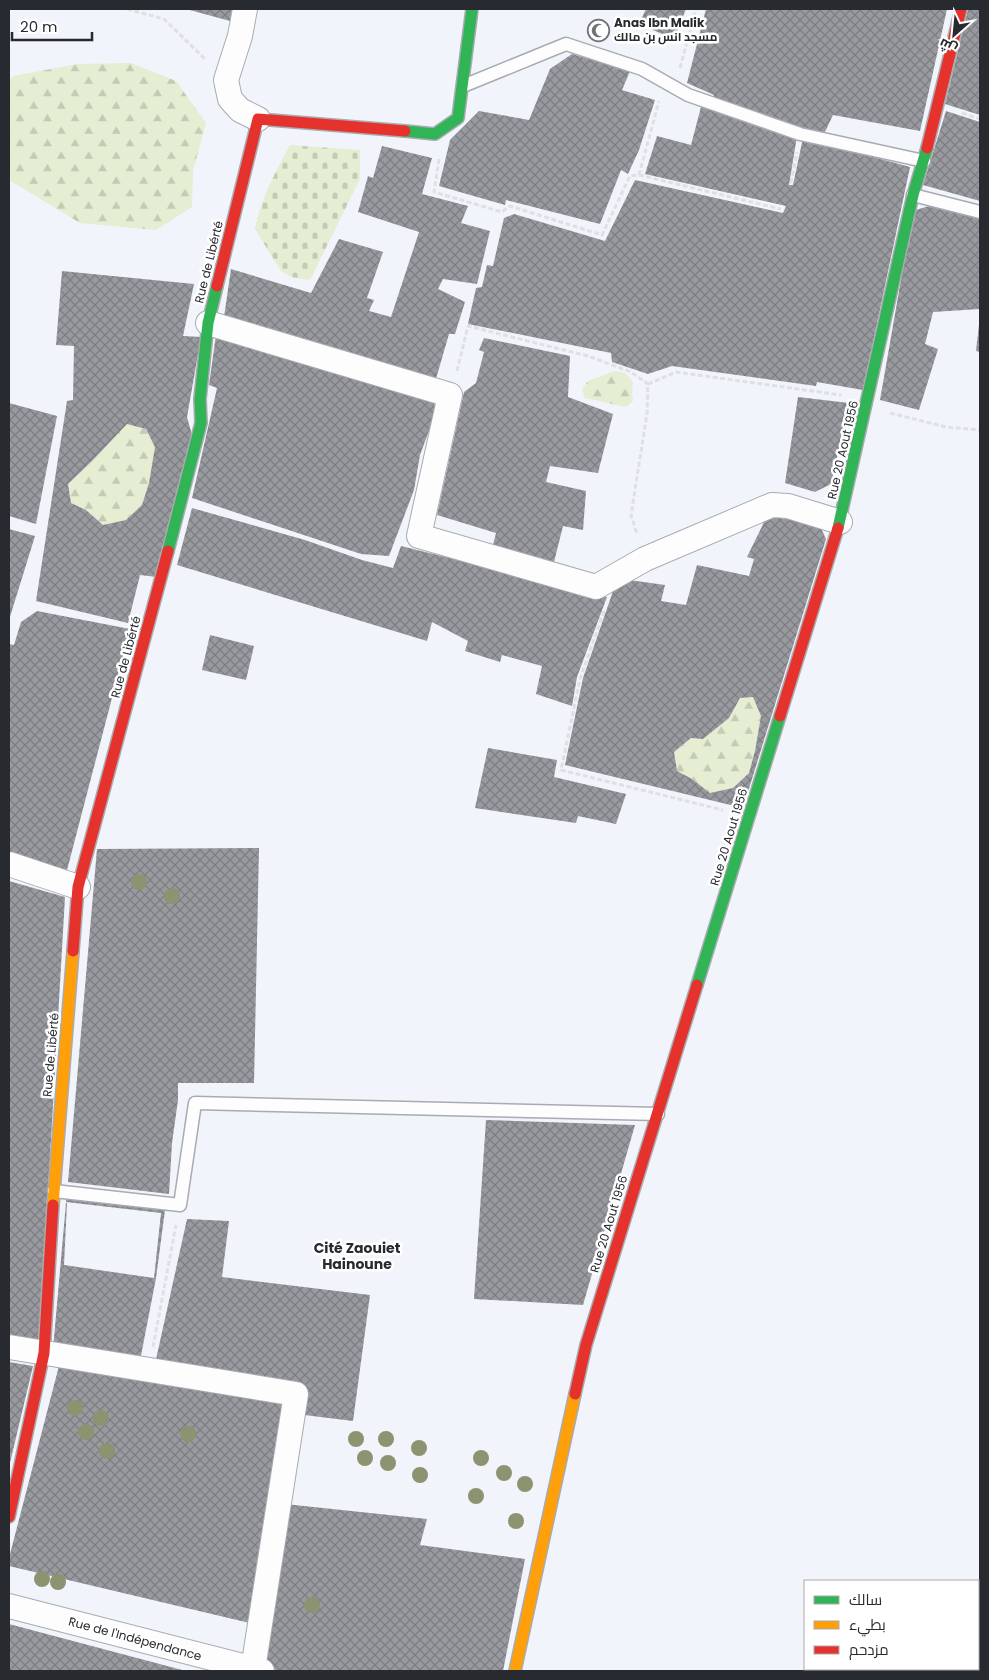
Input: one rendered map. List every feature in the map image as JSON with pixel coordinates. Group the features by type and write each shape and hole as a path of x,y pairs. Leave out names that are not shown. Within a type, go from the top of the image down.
{"street":[{"path":"245,9 240,36 226,80 230,99 240,110 258,119 435,134 458,118 472,9"},
{"name":"Rue 20 Aout 1956","path":"515,1671 586,1345 840,522 869,399 913,195 924,161 961,9"},
{"name":"Rue de Libérté","path":"9,1517 44,1353 54,1190 78,887 140,658 200,423 200,399 208,323 258,119"},
{"path":"208,323 450,396 418,536 596,587 645,559 772,505 788,506 840,522"},
{"path":"9,864 78,887"},
{"path":"9,1347 296,1394 258,1670"},
{"name":"ٌRue de l'Indépendance","path":"9,1606 258,1670"}],"lane":[{"path":"462,86 566,44 642,69 688,95 800,134 924,161"},
{"path":"913,195 980,212"},
{"path":"54,1190 180,1205 195,1103 658,1114"}],"path":[{"path":"127,9 164,19 226,80"},
{"path":"638,175 696,9"},
{"path":"444,128 434,192 502,212 510,206 602,235 630,176 638,175 781,209"},
{"path":"791,183 800,134"},
{"path":"450,396 468,326 588,356 631,372 648,384"},
{"path":"648,384 676,372 869,399 884,411 946,427 980,430"},
{"path":"645,559 631,515 647,414 648,384"},
{"path":"609,579 609,597 580,678 561,770 749,817"},
{"path":"149,1370 180,1205"}],"green space":[{"path":"131,63 176,81 206,123 193,171 192,207 156,230 80,223 9,180 9,81 13,76 78,64"},
{"path":"290,145 360,150 360,179 310,280 291,277 281,271 255,229 265,196"},
{"path":"615,371 625,373 633,382 633,401 626,407 585,398 582,389 588,381"},
{"path":"127,424 146,429 155,447 149,483 142,505 126,520 103,525 86,510 71,503 68,484"},
{"path":"753,697 761,716 749,773 733,788 710,793 692,779 677,771 674,752 691,738 703,739 729,718 740,698"}],"building":[{"path":"186,9 232,9 230,21"},
{"path":"646,9 686,9 674,39 639,24"},
{"path":"706,9 947,9 920,131 833,115 824,134 712,101 714,95 687,83"},
{"path":"968,9 980,9 980,115 945,104"},
{"path":"572,54 630,71 622,90 655,100 639,150 628,174 621,170 600,224 506,200 505,205 439,186 450,140 479,111 529,120 550,69"},
{"path":"701,107 797,136 789,185 793,185 803,138 910,167 863,390 817,382 816,386 672,366 648,374 612,362 611,353 468,324 476,288 482,287 487,265 493,266 504,218 514,214 605,241 635,180 783,213 786,206 645,174 657,136 691,145"},
{"path":"946,111 980,122 980,201 923,185"},
{"path":"382,146 432,158 422,194 468,206 461,223 490,231 477,284 443,279 438,289 465,302 455,334 449,334 435,382 224,317 231,269 311,293 339,239 383,252 367,298 374,300 369,311 391,317 419,232 358,212 368,176 373,178"},
{"path":"932,205 980,218 980,309 933,312 925,344 938,349 919,410 880,400 913,211"},
{"path":"62,271 194,284 183,336 201,337 187,417 192,435 157,577 140,575 128,623 36,601 67,401 73,400 74,346 56,345","holes":["127,424 146,429 155,447 149,483 142,505 126,520 103,525 86,510 71,503 68,484"]},
{"path":"980,325 980,352 976,351"},
{"path":"216,335 429,395 437,409 420,455 414,490 389,556 361,554 192,498 217,388 209,385"},
{"path":"484,338 570,356 568,397 613,414 598,473 550,466 546,482 586,491 583,530 563,526 554,562 492,549 496,533 437,515 464,392 476,383 484,352 479,350"},
{"path":"798,397 849,403 831,484 815,492 785,483"},
{"path":"9,403 57,416 36,524 9,516"},
{"path":"192,508 305,540 362,560 393,568 401,546 607,597 577,677 572,706 536,694 542,666 502,655 500,662 465,651 468,641 432,622 427,641 177,565"},
{"path":"767,516 819,524 826,539 743,808 565,765 583,678 612,594 615,578 665,585 661,601 686,605 697,565 749,576 754,559 747,557","holes":["753,697 761,716 749,773 733,788 710,793 692,779 677,771 674,752 691,738 703,739 729,718 740,698"]},
{"path":"9,529 35,536 9,620"},
{"path":"37,611 130,629 66,874 9,856 9,644 14,645 21,622"},
{"path":"210,635 254,646 246,680 202,670"},
{"path":"488,748 557,760 554,777 626,794 616,824 578,816 576,823 475,808"},
{"path":"259,848 254,1083 178,1083 169,1194 68,1182 97,849"},
{"path":"9,881 65,897 39,1348 9,1343"},
{"path":"486,1120 635,1125 583,1305 474,1299"},
{"path":"66,1199 165,1210 156,1278 139,1366 53,1349 66,1203 64,1265 154,1278 161,1213 66,1202"},
{"path":"187,1219 229,1221 222,1277 370,1295 353,1421 296,1414 300,1387 155,1364"},
{"path":"9,1362 33,1366 9,1467"},
{"path":"59,1366 291,1404 254,1624 9,1566 9,1558"},
{"path":"285,1504 427,1519 420,1545 525,1559 503,1671 270,1671 262,1669"},
{"path":"9,1624 186,1671 9,1671"}],"traffic: fast":[{"path":"405,131 435,134 458,118 472,9"},
{"path":"838,528 913,195 927,148"},
{"path":"168,551 201,423 200,399 208,323 217,286"},
{"path":"697,985 780,716"}],"traffic: slow":[{"path":"53,1205 73,951"},
{"path":"515,1671 575,1394"}],"traffic: jam":[{"path":"927,148 961,9"},
{"path":"217,286 258,119 405,131"},
{"path":"780,716 838,528"},
{"path":"73,951 78,887 168,551"},
{"path":"575,1394 586,1345 697,985"},
{"path":"9,1517 44,1353 53,1205"}],"place":[{"name":"Anas Ibn Malik مسجد انس بن مالك","path":"598,30"}],"district":[{"name":"Cité Zaouiet Hainoune","path":"357,1256"}]}
